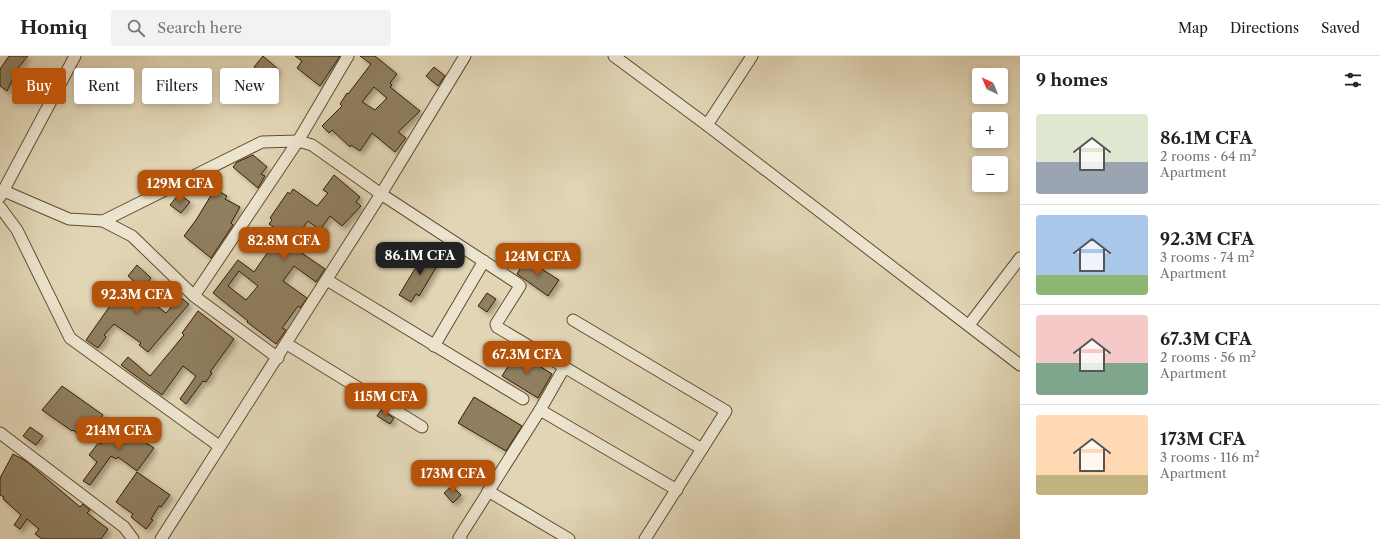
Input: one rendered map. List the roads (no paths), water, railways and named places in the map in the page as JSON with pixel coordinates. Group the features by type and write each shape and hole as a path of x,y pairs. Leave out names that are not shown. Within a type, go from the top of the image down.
{"street":[{"path":"75,56 2,194 69,219 103,221 132,236 194,296 278,358"},
{"path":"194,296 298,142 348,56"},
{"path":"161,539 219,446 278,358 382,194 465,56"},
{"path":"614,56 707,125 1020,364"},
{"path":"707,125 752,56"},
{"path":"103,221 262,142 298,142 312,145 382,194 517,283 520,286 496,324 497,327 702,449"},
{"path":"0,207 16,230 70,338 219,446"},
{"path":"969,325 1020,258"},
{"path":"434,346 484,261"},
{"path":"327,280 523,399"},
{"path":"573,320 726,411 678,490 645,539"},
{"path":"287,344 422,427"},
{"path":"462,539 459,538 540,410 564,368"},
{"path":"540,410 678,490"},
{"path":"0,433 124,527 132,539"},
{"path":"488,491 569,539"}]}
